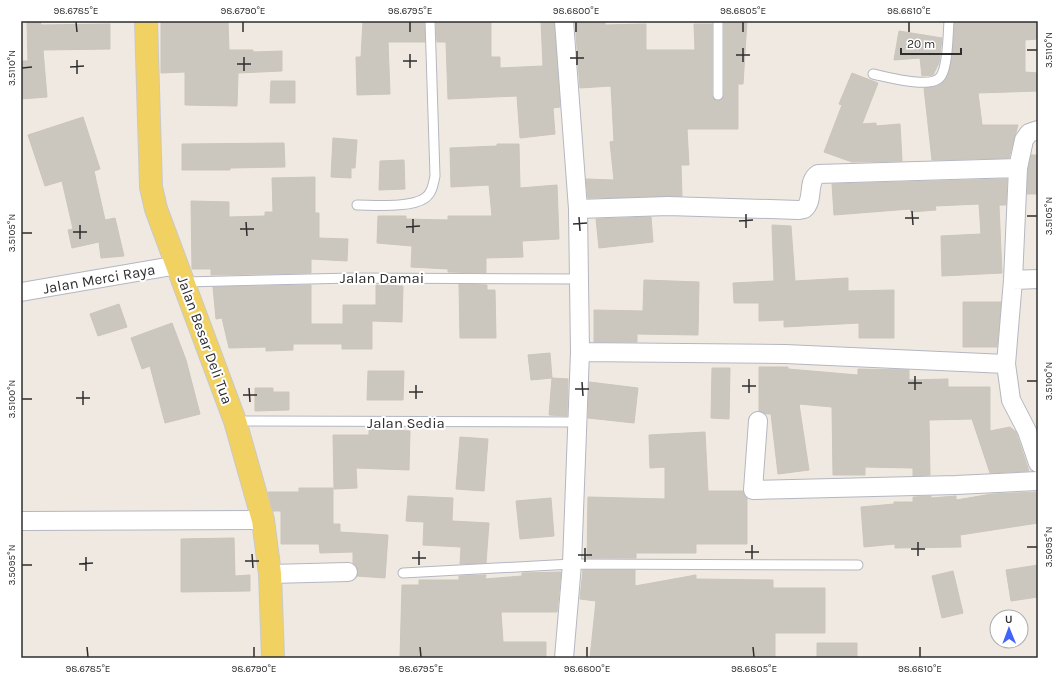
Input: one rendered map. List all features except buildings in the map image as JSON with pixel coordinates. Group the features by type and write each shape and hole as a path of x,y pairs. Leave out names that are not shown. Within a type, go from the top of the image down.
{"main road":[{"name":"Jalan Besar Deli Tua","path":"146,21 151,187 156,209 235,421 263,520 270,574 273,658"}],"street":[{"path":"564,21 578,209 580,278 580,352 576,422 572,564 564,658"},
{"path":"1038,130 1029,133 1024,140 1018,168 1013,280 1006,364 1011,400 1032,431 1038,463"},
{"path":"578,209 668,206 799,210 806,207 810,200 812,181 815,176 820,173 1018,168"},
{"name":"Jalan Merci Raya","path":"21,292 181,274"},
{"path":"1013,280 1038,279"},
{"path":"580,352 785,354 1006,364"},
{"path":"758,421 753,490 956,485 1038,481"},
{"path":"21,521 263,520"},
{"path":"270,574 348,572"}],"lane":[{"path":"357,205 413,204 426,198 432,190 435,176 430,21"},
{"path":"718,21 718,96"},
{"path":"873,74 927,83 936,81 943,72 949,21"},
{"name":"Jalan Damai","path":"181,274 353,278 580,278"},
{"name":"Jalan Sedia","path":"235,421 576,422"},
{"path":"403,573 572,564 858,565"}]}
